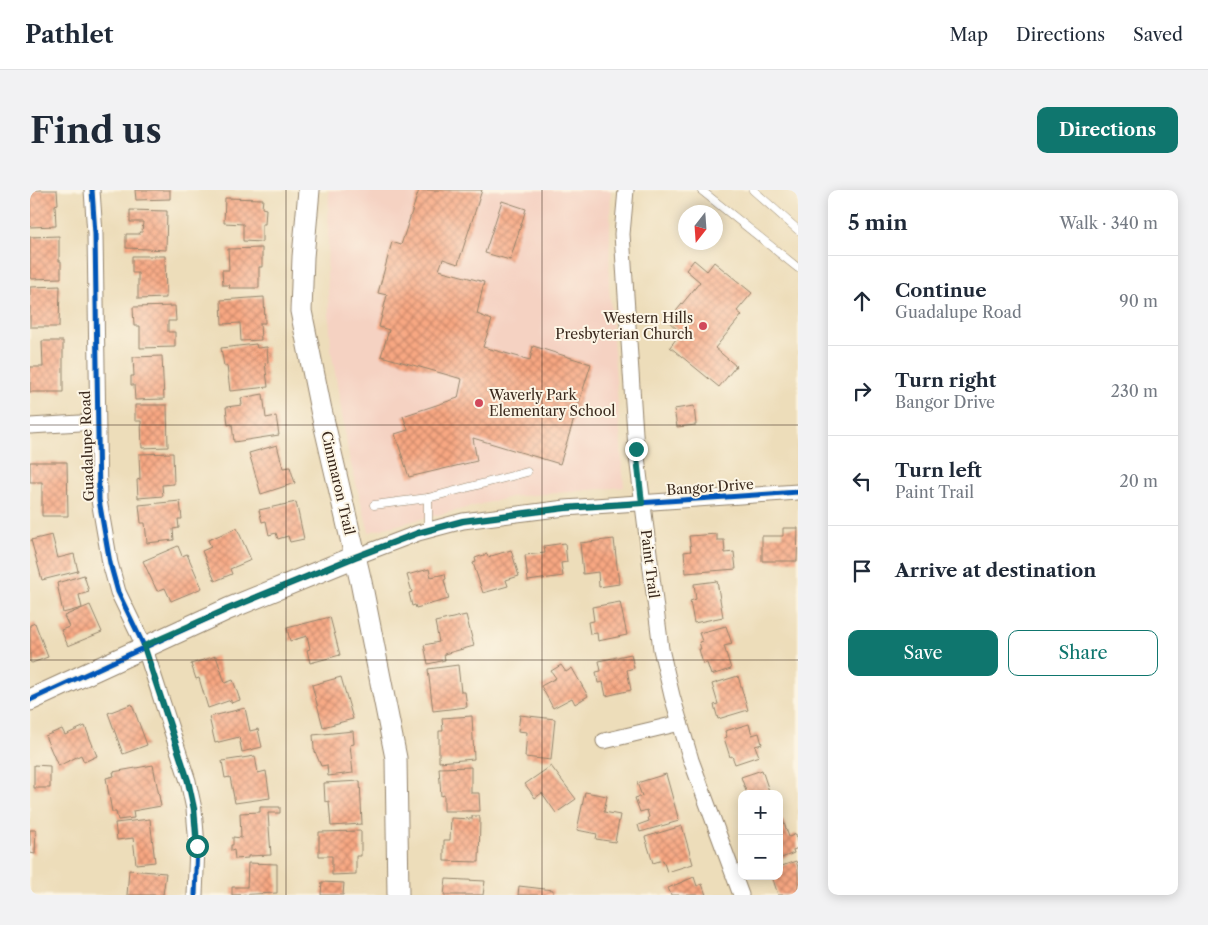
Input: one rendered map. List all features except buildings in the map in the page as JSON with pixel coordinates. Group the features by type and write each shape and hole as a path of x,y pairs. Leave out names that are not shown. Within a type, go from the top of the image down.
{"street":[{"name":"Guadalupe Road","path":"92,190 95,234 99,500 110,563 118,592 144,646 188,781 194,809 197,846 195,895"},
{"name":"Cimmaron Trail","path":"308,190 301,311 321,410 361,582 396,758 398,895"},
{"name":"Paint Trail","path":"626,190 622,234 636,449 662,649 672,696 691,760 741,895"},
{"path":"30,426 97,422"},
{"name":"Bangor Drive","path":"30,700 228,609 355,557 428,530 463,521 556,509 798,492"},
{"path":"604,741 680,723"}],"lane":[{"path":"700,190 798,268"},
{"path":"753,190 798,230"},
{"path":"374,505 428,498 527,472"},
{"path":"428,498 428,530"}],"shaded area":[{"name":"Waverly Park Elementary School","path":"329,190 611,190 609,284 624,487 511,497 369,532 349,457 331,349 327,277"}],"cycle path":[{"path":"92,190 95,234 99,500 110,563 118,592 144,646 188,781 194,809 197,846 195,895"},
{"path":"30,700 228,609 418,533 463,521 565,508 798,492"}],"place":[{"name":"Western Hills Presbyterian Church","path":"703,326"},
{"name":"Waverly Park Elementary School","path":"479,403"}],"route":[{"path":"197,846 194,809 188,781 144,646 228,609 418,533 463,521 565,508 642,503 636,449"}]}
